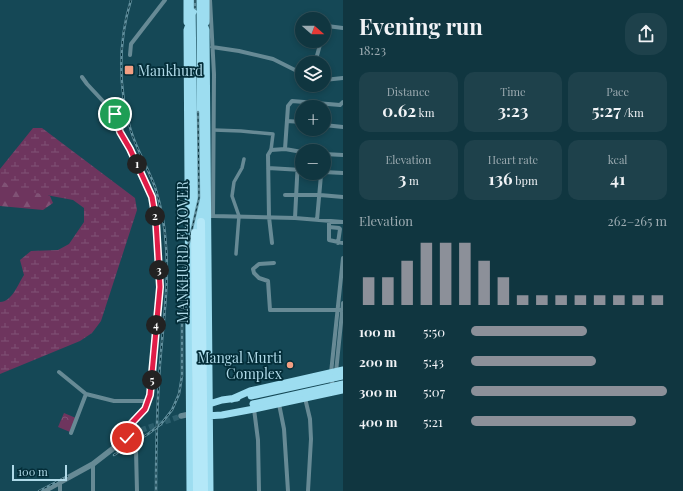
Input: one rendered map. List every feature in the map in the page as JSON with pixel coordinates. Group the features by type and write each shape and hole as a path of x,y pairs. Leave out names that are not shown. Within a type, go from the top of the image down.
{"highway":[{"path":"187,0 196,12"},
{"path":"192,0 196,12 210,138 208,219 210,491"},
{"path":"196,12 200,0"},
{"path":"196,12 206,0"},
{"name":"MANKHURD FLYOVER","path":"196,12 201,200 208,219 204,491"},
{"path":"190,491 197,30"},
{"name":"MANKHURD FLYOVER","path":"197,30 195,233 197,491"},
{"path":"232,399 250,391 337,371"},
{"path":"190,414 209,403 251,396 343,376"},
{"path":"190,414 209,417 343,384"},
{"path":"209,389 222,400"},
{"path":"253,406 279,404 338,391"}],"street":[{"path":"130,55 131,44 165,0"},
{"path":"210,0 214,74 214,130 210,138"},
{"path":"331,26 343,28"},
{"path":"212,47 239,51 273,59 295,70"},
{"path":"82,77 115,114 120,132 130,149 152,197 156,221 160,287 150,395 145,409 128,427 127,438"},
{"path":"331,79 343,78"},
{"path":"285,149 288,106 292,101 340,105 343,102"},
{"path":"287,121 295,122"},
{"path":"331,126 343,127"},
{"path":"214,130 273,134 271,150 268,155 269,217 272,243"},
{"path":"271,150 285,149 295,151"},
{"path":"331,154 343,155"},
{"path":"236,254 239,216 232,196 234,182 242,168 244,159"},
{"path":"268,168 295,170"},
{"path":"331,173 343,173"},
{"path":"295,218 298,180"},
{"path":"317,220 322,180"},
{"path":"285,195 320,195 343,197"},
{"path":"208,219 239,216 295,218 343,222"},
{"path":"329,221 329,227 329,240 341,243 340,229 329,227"},
{"path":"338,391 337,371 343,258"},
{"path":"274,263 259,264 253,269 254,273 259,278 268,281 270,310 340,310"},
{"path":"340,310 343,303"},
{"path":"59,372 86,394 114,401 148,401"},
{"path":"71,434 86,394"},
{"path":"305,398 310,419 311,439 308,491"},
{"path":"279,404 284,429 288,491"},
{"path":"253,406 258,440 259,491"},
{"path":"181,416 190,414"},
{"path":"44,491 93,464 133,433"},
{"path":"127,438 134,445 137,456 136,491"},
{"path":"93,464 93,491"},
{"path":"60,483 60,491"}],"green space":[{"path":"33,128 42,128 135,198 137,210 101,321 92,333 80,341 0,374 0,302 11,296 24,275 20,260 31,251 58,250 69,244 84,222 84,208 73,200 19,190 0,180 0,169"},
{"path":"0,175 50,196 53,203 43,210 0,206"},
{"path":"64,413 76,418 70,432 58,427"}],"tunnel":[{"path":"133,433 181,416"}],"railway":[{"path":"131,0 122,49 121,66 124,99 133,138 155,187 161,209 164,224 167,261 158,396 156,491"},
{"path":"195,0 195,8"},
{"path":"114,455 161,424 172,410 179,394 182,376 182,273 199,198 198,112"},
{"path":"39,491 68,476"}],"place":[{"name":"Mankhurd","path":"129,70"},
{"name":"Mangal Murti Complex","path":"290,365"}],"route":[{"path":"115,114 120,132 130,149 152,197 156,221 159,259 160,287 150,395 145,409 128,427 127,438"}]}
